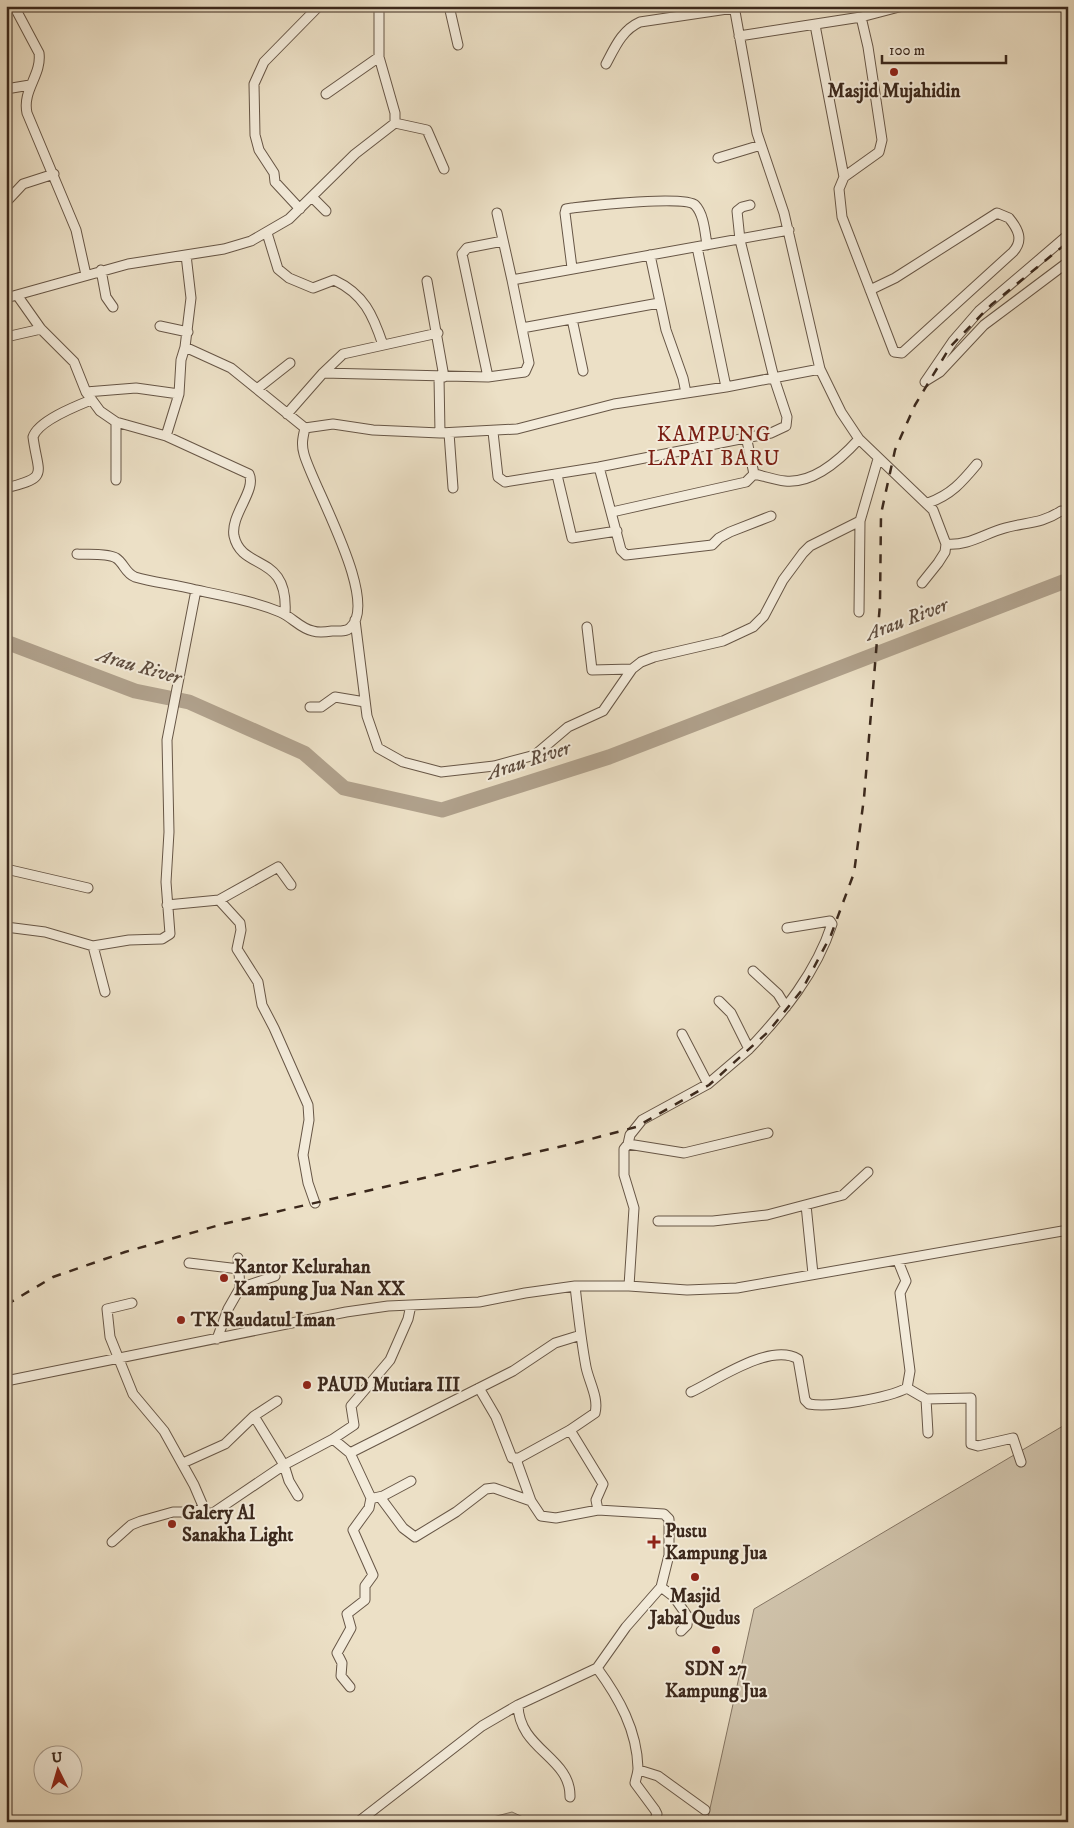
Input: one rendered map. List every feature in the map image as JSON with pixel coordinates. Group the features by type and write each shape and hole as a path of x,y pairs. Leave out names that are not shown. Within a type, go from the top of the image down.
{"street":[{"path":"14,6 39,53 40,66 30,85 25,106 76,230 86,275"},
{"path":"300,209 275,182 274,173 258,150 255,135 254,84 264,62 319,6"},
{"path":"379,6 379,57 395,123"},
{"path":"449,6 458,45"},
{"path":"739,36 861,17 903,6"},
{"path":"606,64 631,26 661,17 734,7 757,133 789,230 820,369 841,412 859,439 878,459 928,503 933,510 946,544 945,552 922,583"},
{"path":"861,17 868,47 882,140 879,152 844,177 839,189 842,216 892,349 897,354 902,354 1016,248 1019,236 1015,226 1005,215 997,213 895,278 870,290"},
{"path":"816,25 844,177"},
{"path":"326,94 379,57"},
{"path":"6,90 30,85"},
{"path":"6,298 101,270 224,249 267,233 289,220 356,154 395,123 426,129 444,169"},
{"path":"718,158 761,145"},
{"path":"8,200 23,184 54,174"},
{"path":"313,198 326,211"},
{"path":"572,268 565,213 567,209 572,208 655,201 688,202 696,206 703,225 707,245"},
{"path":"493,432 498,477 502,481 557,475 746,436 771,433 783,428 787,423 787,416 774,378 740,240 737,211 742,206 750,205"},
{"path":"323,373 488,377 521,373 528,370 529,363 497,213"},
{"path":"512,280 789,230"},
{"path":"267,233 278,269 284,275 313,288 322,287 334,280 355,292 371,316 383,345"},
{"path":"1068,235 979,310 953,340 925,382 940,372 997,314 1068,262"},
{"path":"488,377 462,254 467,248 503,241"},
{"path":"697,247 726,387"},
{"path":"166,436 179,394 181,360 188,332 191,298 186,255"},
{"path":"650,255 659,303 670,346 683,378 686,393"},
{"path":"101,270 106,298 114,307"},
{"path":"427,281 438,333 445,433 453,488"},
{"path":"17,295 41,329 74,362 88,396 100,411 116,422 166,436 249,474 251,484 234,523 234,536 238,545 248,555 279,576 286,597 285,614"},
{"path":"522,328 659,303"},
{"path":"572,319 583,371"},
{"path":"160,326 188,332"},
{"path":"6,336 41,329"},
{"path":"287,414 342,354 438,333"},
{"path":"185,347 231,368 305,428 333,424 365,429 445,433 493,432 517,429 614,404 726,387 820,369"},
{"path":"257,389 290,363"},
{"path":"6,488 35,479 38,475 39,469 33,436 34,432 88,396 136,388 179,394"},
{"path":"116,422 116,480"},
{"path":"305,428 302,441 304,456 334,522 354,580 358,606 355,620 365,702 378,748 396,759 424,769 457,772 506,764 535,756 568,727 603,711 632,669 641,662 654,657 723,641 753,627 764,616 783,580 803,553 810,546 845,530 860,520"},
{"path":"746,436 754,474"},
{"path":"754,474 785,481 809,478 840,458 859,439"},
{"path":"859,612 860,520 878,459"},
{"path":"928,503 946,496 956,489 977,464"},
{"path":"599,467 623,553 626,555 712,545 719,538 730,532 771,516"},
{"path":"612,512 746,482 754,474"},
{"path":"557,475 572,538 617,531"},
{"path":"946,544 968,544 1003,528 1039,522 1061,511"},
{"path":"77,554 116,558 125,571 137,577 174,583 255,604 285,614 314,632 343,631 349,629 355,620"},
{"path":"6,927 44,932 93,946 167,938 170,930 166,873 169,832 167,740 196,590"},
{"path":"587,627 592,670 632,669"},
{"path":"310,708 320,707 335,696 365,702"},
{"path":"167,905 219,900 278,867 291,885"},
{"path":"6,869 88,888"},
{"path":"219,900 240,923 242,930 237,949 258,982 262,1005 308,1105 309,1120 303,1155 308,1183 315,1203"},
{"path":"629,1286 634,1208 624,1176 622,1157 630,1135 642,1120 708,1084 749,1049 800,992 826,941 832,924 830,921 787,928"},
{"path":"93,946 105,992"},
{"path":"754,971 778,994 786,1007"},
{"path":"719,1001 731,1013 749,1049"},
{"path":"682,1034 708,1084"},
{"path":"628,1144 684,1153 768,1133"},
{"path":"658,1221 741,1219 767,1215 843,1195 868,1172"},
{"path":"806,1205 813,1274"},
{"path":"6,1380 346,1312 411,1304 479,1302 575,1286 719,1289 898,1261 1068,1230"},
{"path":"217,1339 228,1309 240,1288 238,1258"},
{"path":"898,1261 906,1281 900,1293 910,1371 907,1388"},
{"path":"189,1263 240,1269"},
{"path":"240,1288 275,1276"},
{"path":"478,1388 496,1418 512,1458 519,1458 570,1430 595,1413 596,1407 580,1335 575,1286"},
{"path":"132,1303 107,1309 110,1337 138,1402 157,1420 183,1463 208,1514 213,1513 284,1465 333,1439 354,1425 351,1406 390,1360 408,1319 411,1304"},
{"path":"350,1453 513,1372 555,1343 580,1335"},
{"path":"691,1392 739,1366 782,1355 791,1355 798,1359 805,1400 809,1404 856,1401 891,1395 907,1388"},
{"path":"907,1388 926,1399 971,1398 971,1444 978,1446 1013,1438 1021,1462"},
{"path":"926,1399 928,1433"},
{"path":"183,1463 225,1444 254,1416 277,1401"},
{"path":"254,1416 284,1465 289,1481 298,1496"},
{"path":"570,1430 603,1484 596,1500 598,1510"},
{"path":"333,1439 350,1453 375,1497 403,1528 416,1537 456,1512 486,1489 494,1488 531,1501"},
{"path":"358,1822 482,1726 518,1705 598,1668 626,1627 661,1587 669,1555 669,1523 664,1514 598,1510 548,1517 539,1514 531,1501 517,1462 519,1458"},
{"path":"350,1687 341,1676 342,1662 337,1653 351,1628 348,1613 365,1600 365,1586 373,1575 354,1530 375,1497 410,1480"},
{"path":"112,1542 131,1525 173,1512 192,1512 204,1508"},
{"path":"661,1587 674,1597 688,1617 687,1624 682,1631"},
{"path":"598,1668 624,1709 632,1732 638,1770 635,1783 657,1814 654,1822"},
{"path":"518,1705 518,1716 531,1741 563,1771 570,1789 570,1798"},
{"path":"638,1770 658,1776 705,1810"}],"shaded area":[{"path":"1068,1423 1068,1822 707,1822 754,1609"},
{"path":"512,1812 534,1822 474,1822"}],"waterway":[{"name":"Arau River","path":"6,642 135,691 189,702 304,753 344,788 442,810 609,757 1068,580"}],"railway":[{"path":"6,1305 53,1277 125,1252 223,1224 576,1143 636,1127 709,1085 768,1032 802,990 831,935 854,873 864,798 880,604 881,514 895,450 915,405 950,347 991,305 1068,242"}],"place":[{"name":"Masjid Mujahidin","path":"894,72"},
{"name":"Kantor Kelurahan Kampung Jua Nan XX","path":"224,1278"},
{"name":"TK Raudatul Iman","path":"181,1320"},
{"name":"PAUD Mutiara III","path":"307,1385"},
{"name":"Galery Al Sanakha Light","path":"172,1524"},
{"name":"Pustu Kampung Jua","path":"654,1542"},
{"name":"Masjid Jabal Qudus","path":"695,1577"},
{"name":"SDN 27 Kampung Jua","path":"716,1650"}],"district":[{"name":"KAMPUNG LAPAI BARU","path":"714,447"}]}
